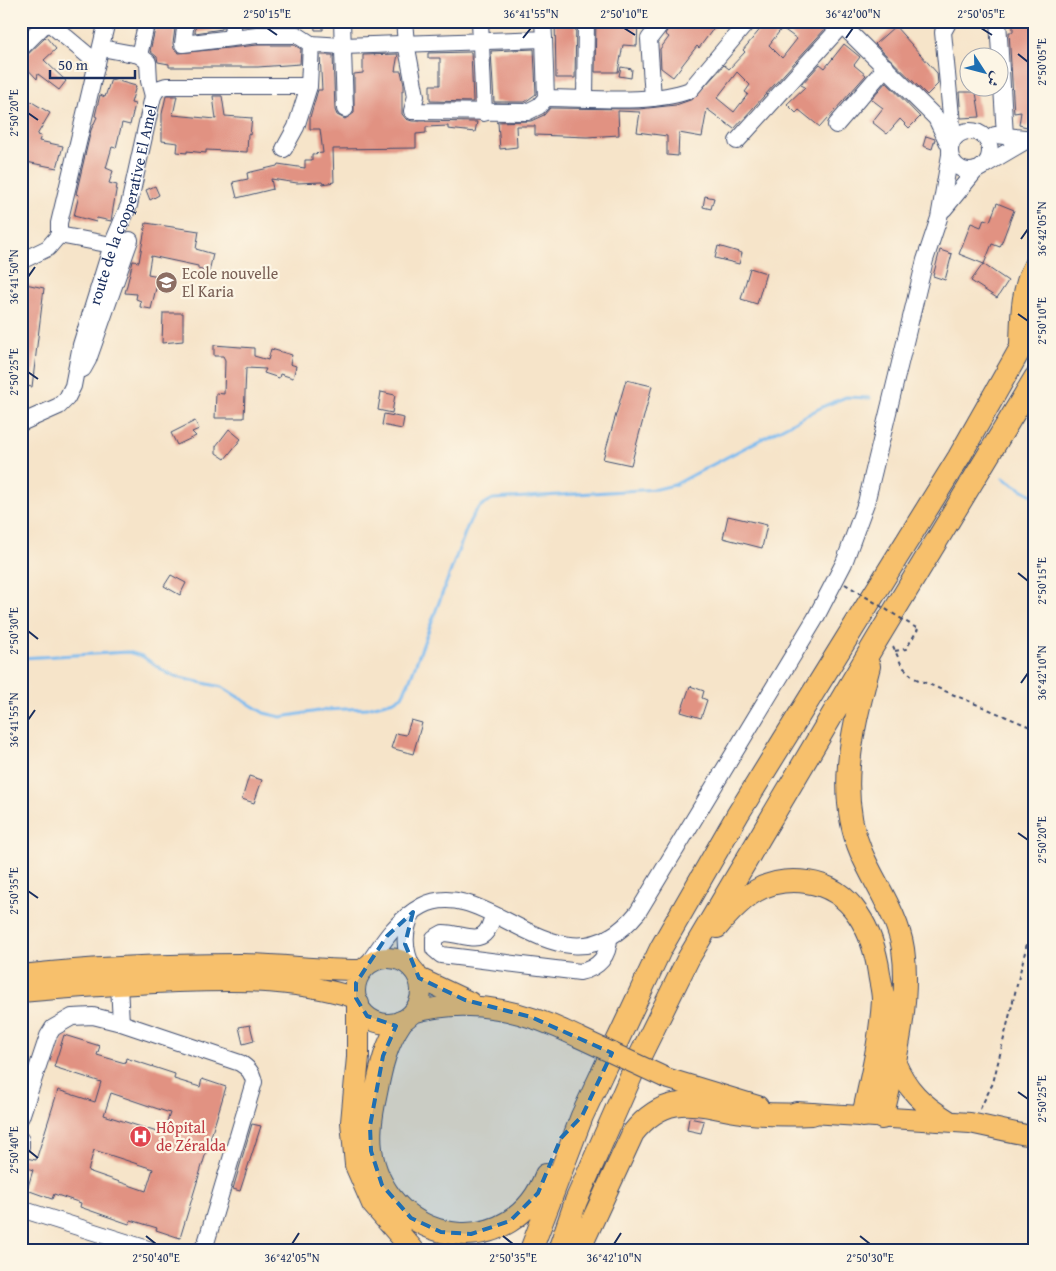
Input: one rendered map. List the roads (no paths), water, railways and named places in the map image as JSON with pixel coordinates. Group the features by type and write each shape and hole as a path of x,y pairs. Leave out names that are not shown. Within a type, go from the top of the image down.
{"highway":[{"path":"1020,348 1023,296 1028,278 1035,266"},
{"path":"531,1250 582,1116 661,948 698,882 816,684 959,457 1035,323"},
{"path":"559,1250 576,1201 635,1067 688,960 886,638 1035,378"},
{"path":"873,1117 895,1061 902,1004 903,948 891,914 860,849 851,822 848,793 854,727 886,638"},
{"path":"688,960 732,910 751,893 773,882 794,880 819,883 837,893 855,908 870,933 883,998 870,1085 873,1117"},
{"path":"357,1001 358,1057 352,1122 356,1165 373,1204 413,1250"},
{"path":"407,1017 383,1056 372,1113 370,1138 374,1163 382,1185 402,1212 420,1224 446,1233 471,1234 501,1226 518,1216 538,1193 564,1133 582,1116"},
{"path":"579,1250 633,1133 645,1119 660,1109 678,1102 691,1102 757,1114 812,1114"}],"main road":[{"path":"21,975 228,964 334,970 364,968 377,960 390,958 402,960 416,973 477,1005"},
{"path":"364,968 356,983 357,1001 367,1016 379,1023 451,1005 477,1005 531,1017 666,1078 746,1103 812,1114 970,1123 1035,1137"},
{"path":"407,1017 421,996 416,973"},
{"path":"21,992 222,980 263,981 317,988 357,1001"},
{"path":"895,1061 909,1089 920,1101 949,1122"},
{"path":"835,1115 856,1104 870,1085"}],"street":[{"path":"21,48 49,21 99,56 139,55 148,62 153,96"},
{"path":"60,235 58,223 107,21"},
{"path":"139,55 147,21"},
{"path":"186,21 183,44 231,38 259,28 301,33 343,46 544,39"},
{"path":"231,38 234,21"},
{"path":"342,21 345,109"},
{"path":"404,21 406,43 416,96 412,111 484,113 527,112 539,106 546,98 543,21"},
{"path":"480,21 484,113"},
{"path":"585,98 586,21"},
{"path":"653,98 649,39 663,21"},
{"path":"546,98 653,98 690,90 748,21"},
{"path":"364,968 392,929 413,912 431,902 448,900 466,903 559,944 581,945 609,937 623,928 638,912 839,576 866,503 925,260 940,218 950,151 957,135 958,129 943,32 949,21"},
{"path":"998,21 1005,136"},
{"path":"737,141 840,23 936,118 958,129 1032,139"},
{"path":"284,149 296,127 309,86 301,33"},
{"path":"836,125 886,68"},
{"name":"route de la cooperative El Amel","path":"21,423 59,406 68,398 73,386 81,345 112,245 130,205 153,96 157,89 166,86 309,86"},
{"path":"936,118 957,166 963,170 980,168 1032,139"},
{"path":"940,218 960,188 980,168 990,152 989,145 980,133"},
{"path":"60,235 112,245"},
{"path":"21,261 48,248 60,235"},
{"path":"73,386 88,360 130,240"},
{"path":"413,912 406,928 405,944 416,973"},
{"path":"493,915 489,929 480,937 443,933 434,938 434,948 441,955 580,972 587,971 600,963 608,950 609,937"},
{"path":"119,985 121,1023"},
{"path":"21,1117 48,1036 53,1028 61,1022 81,1015 121,1023 240,1063 252,1072 254,1082 206,1243 201,1250"},
{"path":"21,1140 21,1147"},
{"path":"21,1209 151,1250"}],"waterway":[{"path":"21,658 128,652 142,656 167,673 180,678 222,687 264,713 281,717 325,710 367,708 394,701 402,696 409,682 468,525 475,512 484,504 493,499 657,489 674,485 824,406 846,397 870,398"},
{"path":"1003,478 1035,497"}],"place":[{"name":"Ecole nouvelle El Karia","path":"166,282"},
{"name":"Hôpital de Zéralda","path":"140,1136"}]}
